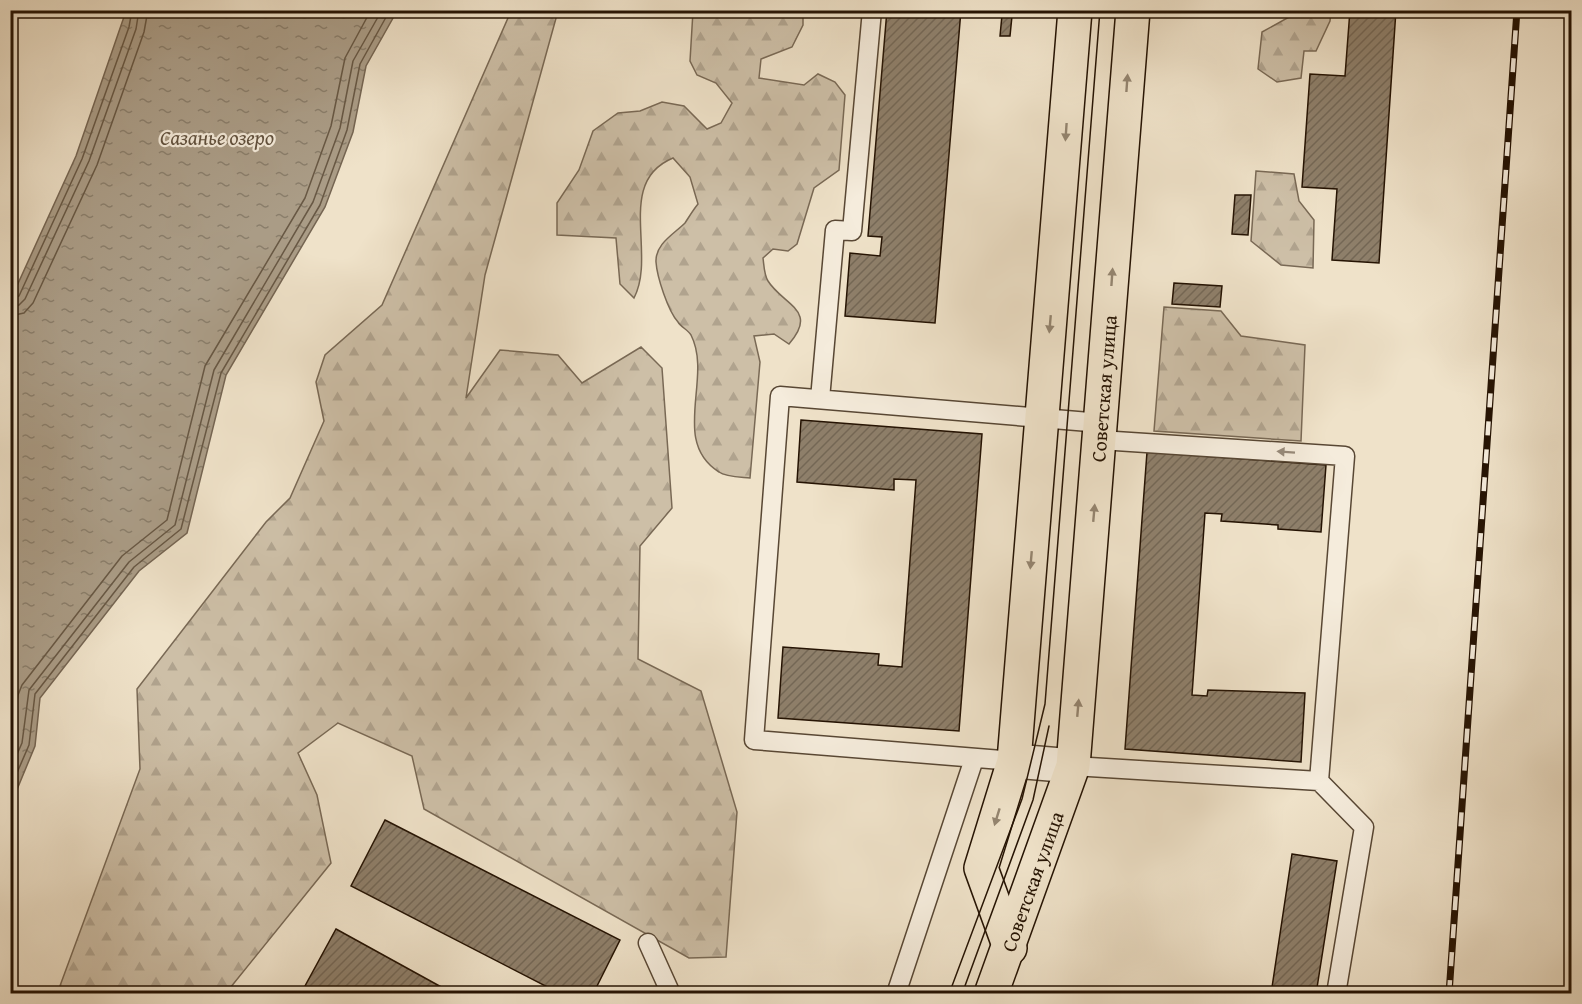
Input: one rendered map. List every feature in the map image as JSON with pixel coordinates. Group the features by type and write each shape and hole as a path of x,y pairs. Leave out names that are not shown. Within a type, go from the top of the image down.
{"main road":[{"name":"Советская улица","path":"1010,948 981,868 1014,761 1075,10"},
{"name":"Советская улица","path":"1010,948 1073,766 1133,10"},
{"path":"991,993 1010,948"}],"street":[{"path":"1014,761 1073,766"}],"lane":[{"path":"820,399 835,230 852,231 872,10"},
{"path":"1014,761 754,740 780,396 1043,418 1100,432 1344,456 1319,782"},
{"path":"896,993 974,759"},
{"path":"1073,766 1319,782 1364,827 1336,993"},
{"path":"648,943 671,993"}],"green space":[{"path":"511,11 558,11 485,275 466,398 500,350 558,355 582,383 641,347 662,368 672,508 640,546 638,659 701,691 737,812 726,957 689,958 424,809 412,756 338,723 298,753 317,795 331,863 226,993 57,994 140,769 137,689 266,522 290,498 324,421 316,382 325,355 382,305"},
{"path":"693,11 803,11 803,25 792,47 761,59 759,78 804,85 818,74 835,82 845,95 839,170 814,188 797,244 788,251 773,249 763,258 768,281 795,309 800,323 797,333 789,344 774,334 754,336 760,362 750,478 722,474 705,459 697,444 694,426 697,352 691,335 679,324 670,310 657,268 657,256 662,245 685,223 698,204 690,177 673,158 656,169 646,184 641,201 640,280 634,298 620,284 616,238 557,235 557,203 579,170 593,131 618,113 640,111 662,102 684,106 707,129 721,123 732,103 716,83 697,75 690,61"},
{"path":"1292,11 1331,11 1330,21 1316,51 1304,51 1301,78 1277,82 1258,69 1262,32 1291,16"},
{"path":"1256,171 1294,174 1299,201 1314,220 1313,268 1281,265 1251,241"},
{"path":"1164,307 1221,311 1241,336 1305,345 1301,441 1154,431"}],"water":[{"name":"Сазанье озеро","path":"126,11 397,11 366,66 353,132 325,207 226,375 187,533 139,571 40,698 35,746 11,804 11,299 76,156"}],"building":[{"path":"887,10 961,10 935,323 845,316 850,253 880,256 882,237 868,236"},
{"path":"1350,10 1396,10 1379,263 1332,260 1337,189 1302,187 1310,74 1345,76"},
{"path":"1002,15 1012,16 1010,36 1000,36"},
{"path":"1235,195 1251,195 1248,235 1232,234"},
{"path":"1174,283 1222,286 1220,307 1172,304"},
{"path":"801,420 982,434 959,731 778,718 783,647 879,654 878,665 902,667 916,480 894,479 894,490 797,482"},
{"path":"1147,452 1326,465 1321,532 1278,529 1278,525 1221,521 1222,514 1205,513 1192,695 1207,696 1208,690 1305,693 1301,762 1125,749"},
{"path":"385,820 620,940 593,994 561,994 351,886"},
{"path":"1292,854 1337,861 1316,994 1271,994"},
{"path":"336,929 454,994 319,994 305,986"}],"tram line":[{"path":"949,994 1022,799 1045,704 1100,10"},
{"path":"962,994 1033,800 1049,726"}],"railway":[{"path":"1449,994 1517,10"}]}
